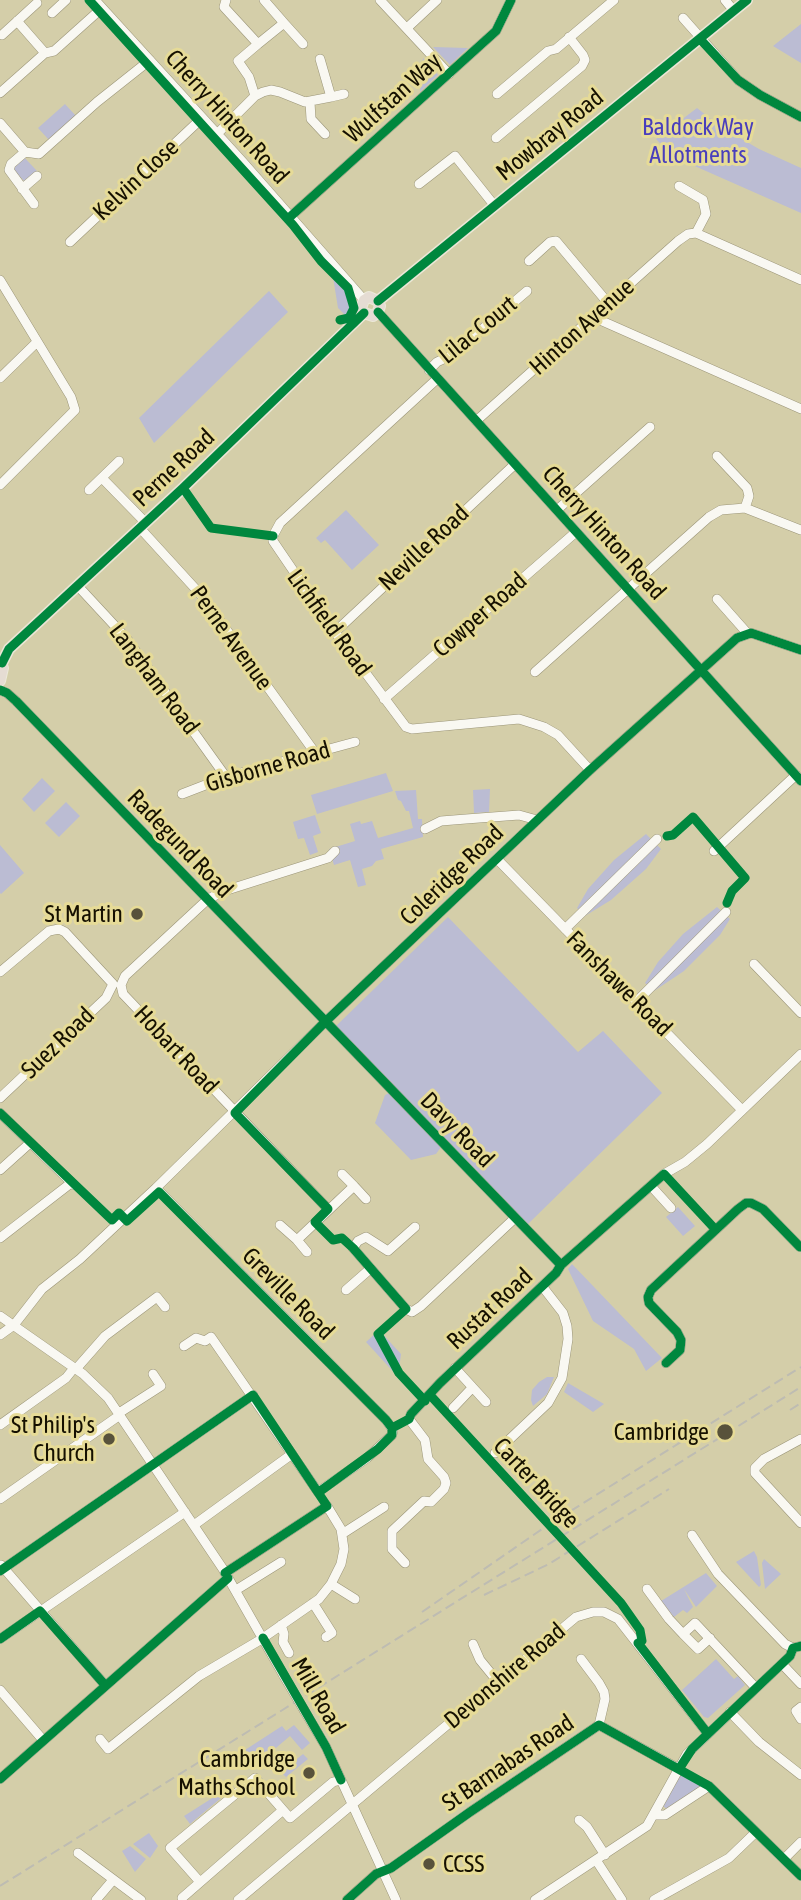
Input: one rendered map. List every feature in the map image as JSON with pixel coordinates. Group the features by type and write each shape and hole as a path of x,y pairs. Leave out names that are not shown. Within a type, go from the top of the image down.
{"main road":[{"name":"Mowbray Road","path":"378,306 494,205 747,0"},
{"path":"369,297 378,306 373,316 364,313 361,308 364,300 369,297"},
{"name":"Perne Road","path":"2,685 3,657 364,313"}],"street":[{"path":"52,13 66,0"},
{"name":"Cherry Hinton Road","path":"95,0 364,300"},
{"path":"226,0 224,8 258,44"},
{"path":"264,0 303,44"},
{"path":"380,0 449,74"},
{"path":"407,28 437,0"},
{"name":"Wulfstan Way","path":"290,216 496,31 512,0"},
{"path":"497,94 614,0"},
{"path":"726,0 734,11"},
{"path":"2,34 37,3"},
{"path":"0,93 45,53 54,51 102,8"},
{"path":"683,18 728,70 748,87 801,117"},
{"path":"17,21 45,53"},
{"path":"255,96 249,77 235,64 284,23"},
{"path":"496,138 582,66 585,60 569,37"},
{"path":"320,59 331,97"},
{"path":"0,123 25,152 39,154 97,102 150,60"},
{"path":"217,134 255,96 271,90 310,102 344,94"},
{"path":"310,102 311,119 324,134"},
{"name":"Kelvin Close","path":"70,242 202,118"},
{"path":"25,152 11,164 9,170 34,204"},
{"path":"419,184 455,156 494,205"},
{"path":"22,189 37,176"},
{"path":"679,186 703,200 706,214 692,233 801,280"},
{"name":"Hinton Avenue","path":"476,421 678,241 692,233"},
{"path":"529,261 550,242 556,241 608,303"},
{"path":"0,280 71,397 75,410 0,485"},
{"name":"Lilac Court","path":"429,370 437,362 452,355 527,291"},
{"name":"Cherry Hinton Road","path":"378,306 437,379 798,778"},
{"path":"593,317 801,409"},
{"path":"0,378 37,342"},
{"name":"Lichfield Road","path":"437,379 275,530 273,536 277,549 402,724 409,729 508,718 529,722 558,735 590,770"},
{"path":"557,510 650,427"},
{"path":"716,456 747,488 749,496 746,508"},
{"path":"89,490 119,461"},
{"name":"Neville Road","path":"335,632 514,464"},
{"name":"Perne Avenue","path":"102,478 202,596 316,754"},
{"path":"535,672 715,513 726,508 746,508 801,530"},
{"name":"Cowper Road","path":"384,699 576,532"},
{"name":"Langham Road","path":"77,585 127,639 226,777"},
{"path":"717,599 748,634 774,639 801,650"},
{"name":"Coleridge Road","path":"0,1335 13,1325 34,1297 80,1259 156,1188 325,1022 590,770 737,638 748,634"},
{"name":"Radegund Road","path":"2,685 325,1022"},
{"name":"Gisborne Road","path":"182,794 226,777 355,742"},
{"path":"714,852 798,778"},
{"path":"425,829 442,821 519,815 537,820"},
{"path":"565,929 657,839"},
{"name":"Suez Road","path":"0,1098 207,900 221,892 328,858 335,850"},
{"name":"Fanshawe Road","path":"497,859 741,1110"},
{"path":"637,1001 726,912"},
{"name":"Hobart Road","path":"0,972 49,931 59,929 117,985 328,1209"},
{"path":"754,964 801,1013"},
{"name":"Davy Road","path":"325,1022 561,1265"},
{"name":"Rustat Road","path":"405,1563 392,1549 392,1531 424,1501 431,1502 444,1489 446,1483 428,1459 422,1434 410,1419 411,1414 561,1265 664,1174 685,1162 707,1144 801,1054"},
{"path":"0,1113 73,1184 0,1238"},
{"path":"0,1170 30,1143"},
{"path":"342,1174 366,1199"},
{"path":"297,1240 354,1186"},
{"path":"651,1186 671,1208"},
{"name":"Greville Road","path":"156,1188 386,1419 391,1428 392,1435 378,1449 319,1492 292,1454"},
{"path":"666,1363 678,1354 681,1340 649,1303 651,1290 738,1209 751,1203 763,1209 800,1247 801,1245"},
{"path":"415,1227 388,1251 370,1237 358,1241 353,1251 406,1309 415,1311 515,1218"},
{"path":"280,1225 307,1252"},
{"path":"346,1290 370,1269"},
{"path":"495,1453 548,1402 562,1378 568,1339 567,1326 563,1313 542,1286"},
{"path":"0,1425 66,1378 97,1343 157,1297 165,1307"},
{"name":"Mill Road","path":"0,1316 75,1368 101,1390 120,1414 236,1590 326,1747 396,1900"},
{"path":"184,1346 196,1338 205,1341 214,1334 292,1454 194,1525"},
{"path":"455,1368 485,1402"},
{"path":"0,1499 161,1386 153,1374"},
{"path":"453,1408 472,1388"},
{"path":"105,1685 1,1568 253,1395"},
{"path":"801,1439 764,1459 755,1468 757,1477 801,1523"},
{"path":"0,1779 227,1576 327,1506 342,1534 343,1558 331,1584 313,1603 263,1638 199,1676 108,1749 100,1740"},
{"path":"792,1514 801,1506"},
{"path":"342,1534 384,1507"},
{"path":"0,1639 185,1512"},
{"path":"535,1900 647,1826 687,1754 797,1647 782,1642 719,1574 692,1535"},
{"path":"236,1590 281,1563"},
{"path":"331,1584 355,1599"},
{"path":"647,1588 698,1649 709,1638"},
{"path":"313,1603 332,1633 326,1637"},
{"name":"Devonshire Road","path":"238,1900 350,1802 576,1617 604,1612 618,1619 708,1734"},
{"path":"683,1634 695,1623 756,1688"},
{"path":"281,1625 286,1649"},
{"path":"473,1644 480,1660 498,1682"},
{"path":"581,1659 604,1692 599,1725"},
{"path":"782,1664 801,1684"},
{"path":"0,1690 43,1740"},
{"path":"801,1707 796,1711 801,1719"},
{"path":"730,1712 759,1742 801,1775"},
{"name":"St Barnabas Road","path":"346,1900 376,1874 398,1862 599,1725 679,1769"},
{"path":"200,1882 170,1848 255,1778 290,1818 333,1782 342,1782"},
{"path":"654,1815 665,1815 709,1786 801,1876"},
{"path":"181,1898 283,1810"},
{"path":"579,1820 587,1827 622,1900"},
{"path":"654,1900 729,1858 755,1832"},
{"path":"784,1859 801,1842"},
{"path":"78,1853 141,1900"},
{"path":"96,1900 113,1880"}],"green space":[{"path":"801,24 801,63 773,46"},
{"path":"433,47 468,48 450,65"},
{"path":"423,58 438,75 420,92"},
{"path":"65,104 76,116 49,140 38,128"},
{"name":"Baldock Way Allotments","path":"697,108 721,127 759,149 801,168 801,213 672,156 656,139"},
{"path":"23,156 37,171 24,181 11,167"},
{"path":"332,271 347,290 353,303 353,308 346,316 338,308"},
{"path":"269,291 288,312 154,443 139,418"},
{"path":"346,510 379,545 352,570 325,540 321,543 316,538"},
{"path":"386,773 393,791 317,814 311,795"},
{"path":"42,778 55,791 34,812 22,799"},
{"path":"490,789 489,812 474,813 473,790"},
{"path":"416,790 418,819 422,819 423,837 381,849 384,859 362,869 366,885 358,887 350,860 334,865 329,849 355,841 350,824 360,821 361,824 372,821 378,838 413,828 409,811 406,811 398,800 395,791"},
{"path":"66,802 80,816 59,837 45,823"},
{"path":"315,815 321,833 313,836 318,852 310,855 304,838 298,839 293,822"},
{"path":"646,834 661,849 646,869 611,900 585,916 577,908 588,889 614,860"},
{"path":"0,845 24,873 1,894 0,893"},
{"path":"717,907 730,919 720,935 684,971 654,991 645,983 658,962 683,934"},
{"path":"448,917 578,1052 603,1031 662,1093 528,1224 336,1026"},
{"path":"389,1093 441,1147 436,1154 411,1160 375,1123 385,1095"},
{"path":"678,1207 695,1226 683,1236 666,1217"},
{"path":"572,1264 662,1358 646,1371 634,1349 593,1321 568,1269"},
{"path":"379,1330 401,1354 398,1377 366,1342"},
{"path":"547,1377 554,1377 547,1394 533,1406 532,1390"},
{"path":"568,1383 604,1404 593,1412 564,1392"},
{"path":"754,1551 761,1585 759,1587 736,1562"},
{"path":"764,1559 781,1574 765,1589 762,1563"},
{"path":"706,1573 717,1586 696,1607 684,1589 693,1607 687,1613 683,1610 674,1617 661,1601"},
{"path":"716,1659 734,1679 738,1676 745,1685 708,1718 704,1717 682,1690"},
{"path":"294,1725 310,1743 302,1750 290,1736 257,1764 245,1750 282,1726 286,1731"},
{"path":"303,1754 308,1759 286,1777 281,1772"},
{"path":"682,1773 701,1786 667,1809 663,1806"},
{"path":"225,1790 227,1793 190,1824 184,1816"},
{"path":"149,1833 158,1846 150,1858 133,1844"},
{"path":"130,1846 146,1859 135,1872 122,1851"}],"railway":[{"path":"422,1612 545,1527 801,1367"},
{"path":"0,1886 801,1387"},
{"path":"790,1410 801,1403"},
{"path":"484,1595 549,1564 669,1489"}],"cycle path":[{"path":"89,0 348,288 354,308 349,318 340,320"},
{"path":"291,216 496,31 511,0"},
{"path":"378,301 747,0"},
{"path":"700,39 738,80 801,117"},
{"path":"378,312 801,781"},
{"path":"2,663 9,649 183,488 364,313"},
{"path":"183,488 211,528 273,536"},
{"path":"425,1401 399,1373 378,1334 406,1309 353,1248 342,1238 333,1240 315,1222 328,1209 235,1113 325,1022 590,770 737,638 751,633 801,650"},
{"path":"0,690 16,701 561,1265"},
{"path":"667,836 673,835 693,817 745,878 732,891 727,903"},
{"path":"0,1113 112,1220 119,1213 127,1221 159,1192 392,1428"},
{"path":"392,1428 409,1419 440,1383 556,1273 561,1265 664,1174 715,1229"},
{"path":"666,1363 680,1350 681,1340 677,1332 649,1303 651,1290 738,1209 746,1203 763,1209 801,1246"},
{"path":"0,1571 253,1395 327,1506 225,1573"},
{"name":"Carter Bridge","path":"430,1395 621,1603 640,1630 642,1641 638,1643 708,1734"},
{"path":"319,1492 378,1449 392,1435 392,1428"},
{"path":"0,1779 228,1578"},
{"path":"0,1639 40,1611 105,1685"},
{"path":"263,1638 326,1747 341,1780"},
{"path":"679,1769 692,1749 790,1656 793,1648 801,1646"},
{"path":"347,1900 376,1874 391,1868 599,1725 709,1786 801,1876"}],"place":[{"name":"St Martin","path":"137,914"},
{"name":"Cambridge","path":"725,1432"},
{"name":"St Philip's Church","path":"109,1439"},
{"name":"Cambridge Maths School","path":"309,1773"},
{"name":"CCSS","path":"429,1864"}]}
